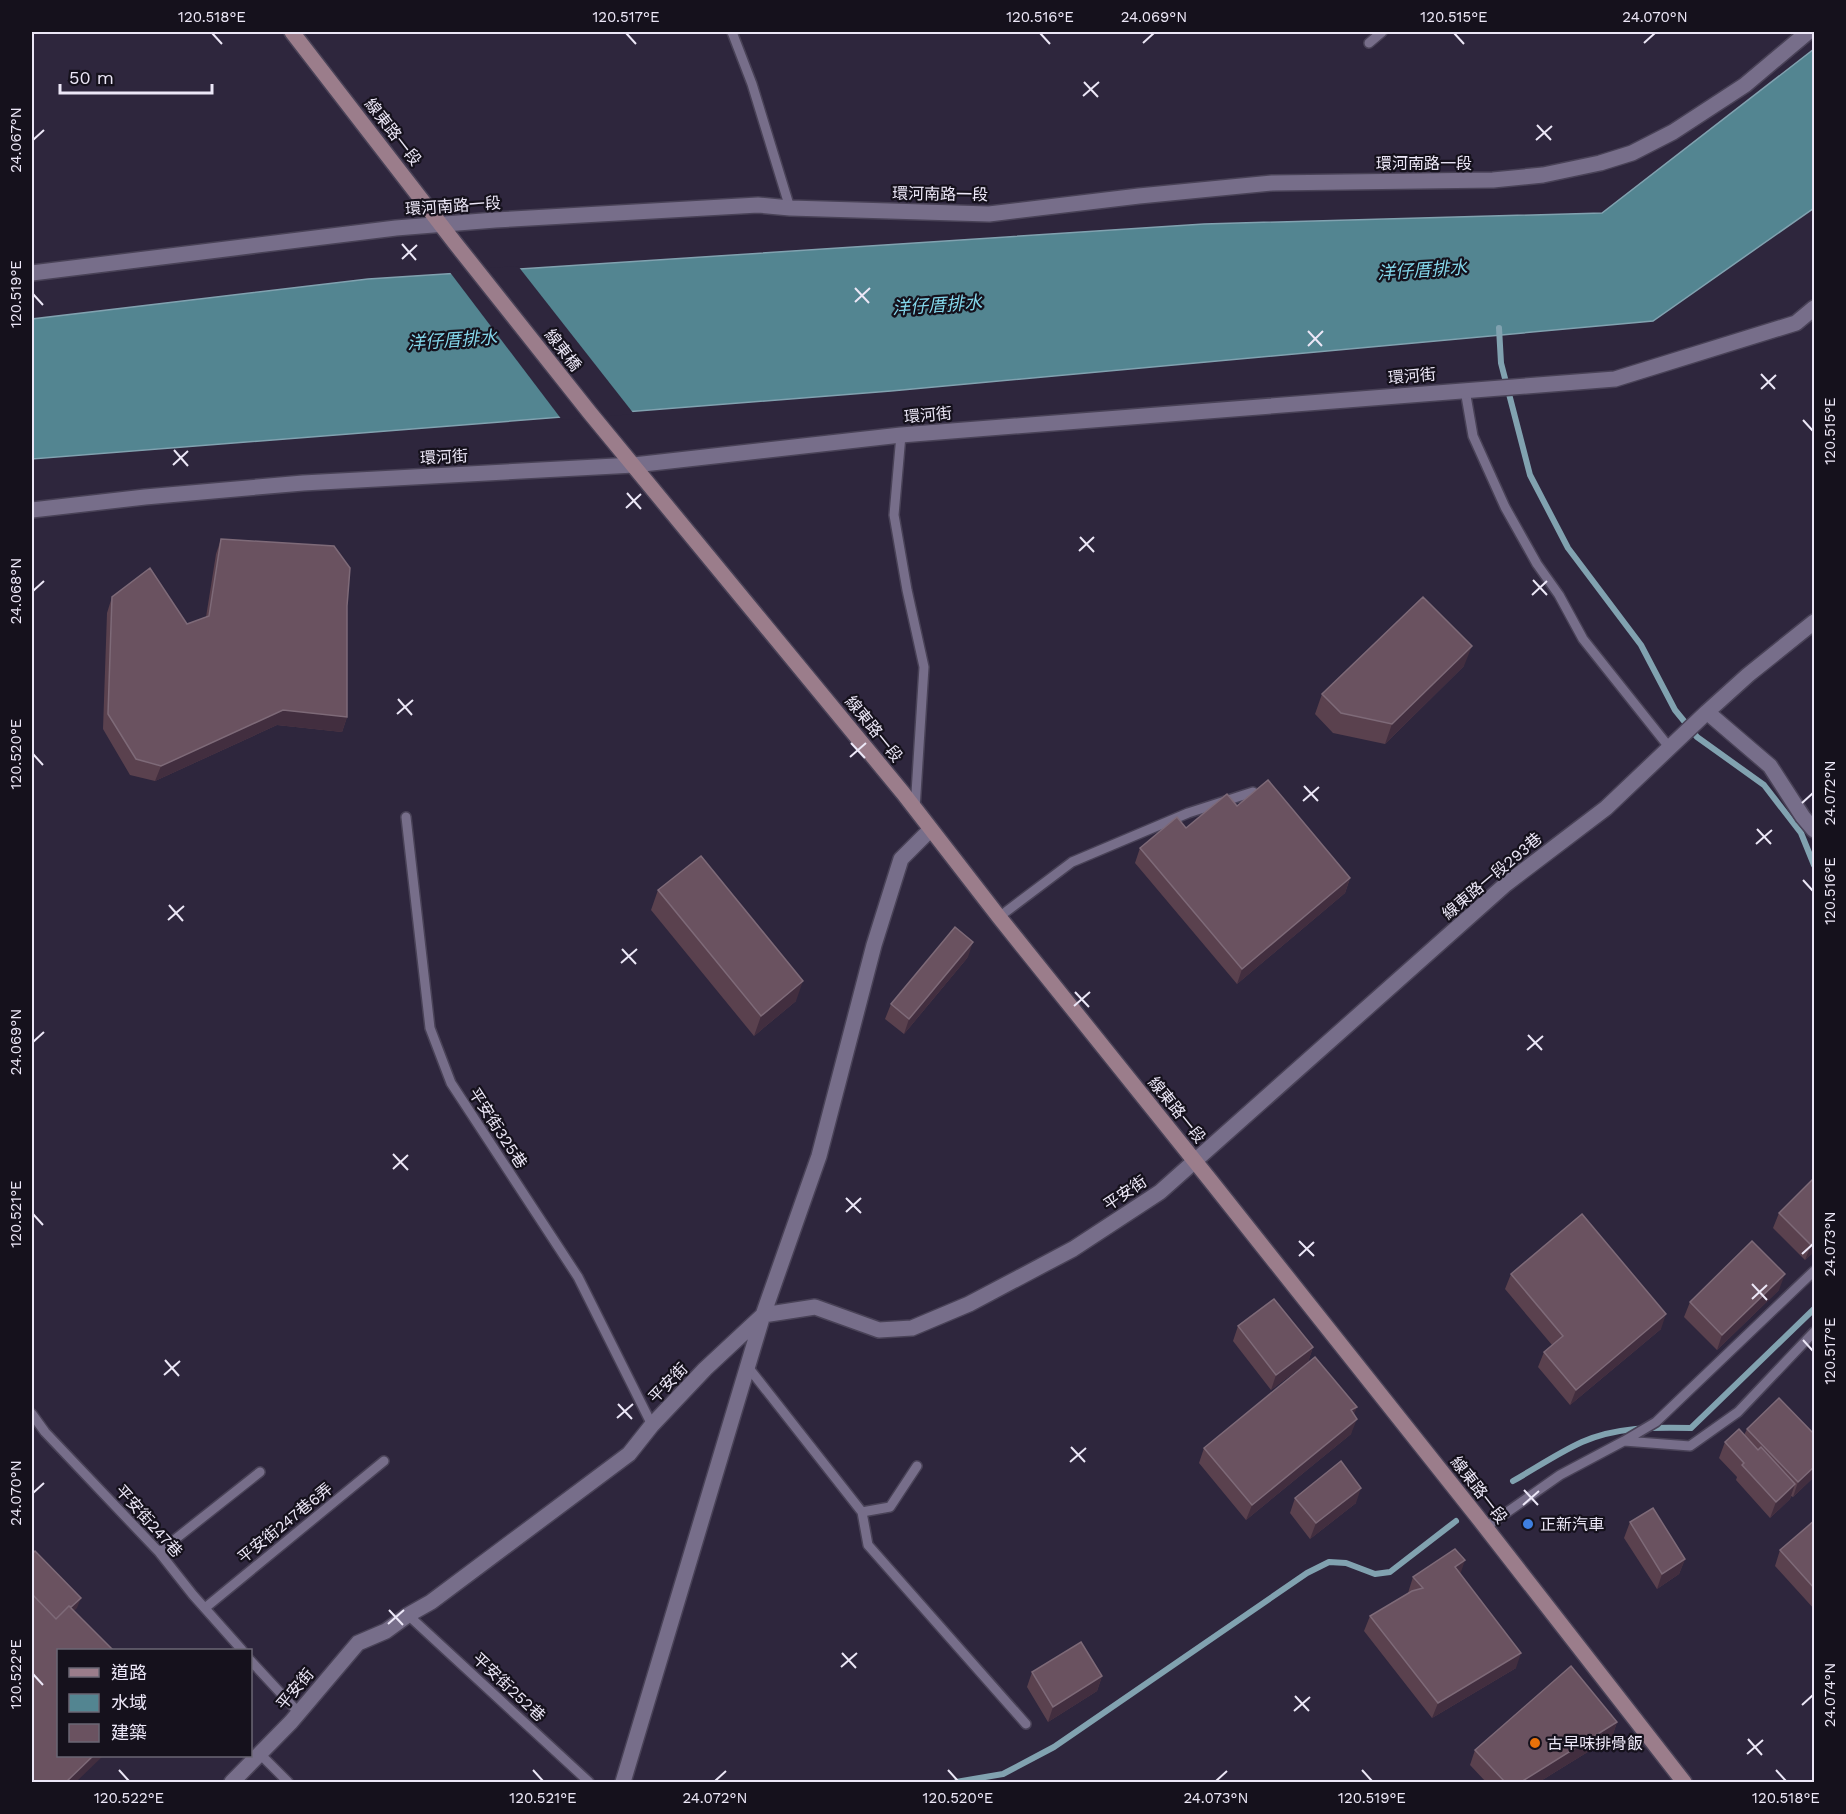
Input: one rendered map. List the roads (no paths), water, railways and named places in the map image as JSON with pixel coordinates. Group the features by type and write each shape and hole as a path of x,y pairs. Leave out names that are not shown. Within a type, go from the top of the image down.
{"main road":[{"name":"線東路一段","path":"292,32 465,255"},
{"name":"線東橋","path":"465,255 634,465"},
{"name":"線東路一段","path":"634,465 915,809 1486,1527 1684,1782"}],"street":[{"name":"環河南路一段","path":"32,273 396,228 495,220 758,206 989,214 1272,183 1493,180 1543,175 1600,163 1632,153 1673,132 1745,85 1809,32"},
{"name":"環河街","path":"32,510 303,483 634,465 901,435 1615,379 1796,323 1815,308"},
{"name":"線東路一段293巷","path":"1195,1161 1506,884 1606,808 1748,675 1815,622"},
{"path":"1707,712 1770,766 1803,817 1815,830"},
{"path":"623,1782 763,1315 819,1156 874,945 901,858 930,830"},
{"name":"平安街","path":"232,1782 298,1713 357,1642 386,1631 431,1602 629,1454 652,1425 739,1336 763,1315 815,1307 879,1330 912,1328 969,1304 1073,1249 1160,1192 1195,1161"}],"lane":[{"path":"732,32 752,84 790,208"},
{"path":"1370,43 1382,32"},
{"path":"1465,390 1473,436 1505,507 1537,564 1559,595 1583,639 1669,747"},
{"path":"901,435 894,515 924,667 915,809"},
{"path":"999,917 1072,862 1188,813 1253,792"},
{"name":"平安街325巷","path":"406,817 430,1028 451,1083 578,1277 652,1425"},
{"path":"1486,1527 1560,1475 1656,1422 1815,1270"},
{"path":"1624,1441 1690,1446 1738,1412 1815,1332"},
{"path":"748,1367 862,1512 868,1545 1026,1724"},
{"name":"平安街247巷","path":"32,1414 45,1432 159,1552 241,1649"},
{"name":"平安街247巷6弄","path":"205,1608 384,1461"},
{"path":"862,1512 890,1508 917,1466"},
{"path":"159,1552 260,1472"},
{"name":"平安街252巷","path":"408,1615 589,1782"},
{"path":"252,1662 298,1713"},
{"path":"260,1754 288,1782"}],"water":[{"name":"洋仔厝排水","path":"1814,49 1814,208 1653,321 891,391 32,459 32,319 368,279 1204,224 1602,213"}],"waterway":[{"path":"1499,328 1501,363 1530,475 1568,548 1641,645 1675,710 1697,737 1764,785 1801,833 1814,865"},
{"path":"1513,1481 1564,1451 1608,1433 1635,1429 1691,1428 1814,1309"},
{"path":"956,1782 1003,1774 1054,1747 1307,1573 1329,1562 1346,1563 1375,1574 1390,1572 1456,1521"}],"place":[{"name":"正新汽車","path":"1528,1524"},
{"name":"古早味排骨飯","path":"1535,1743"}]}
